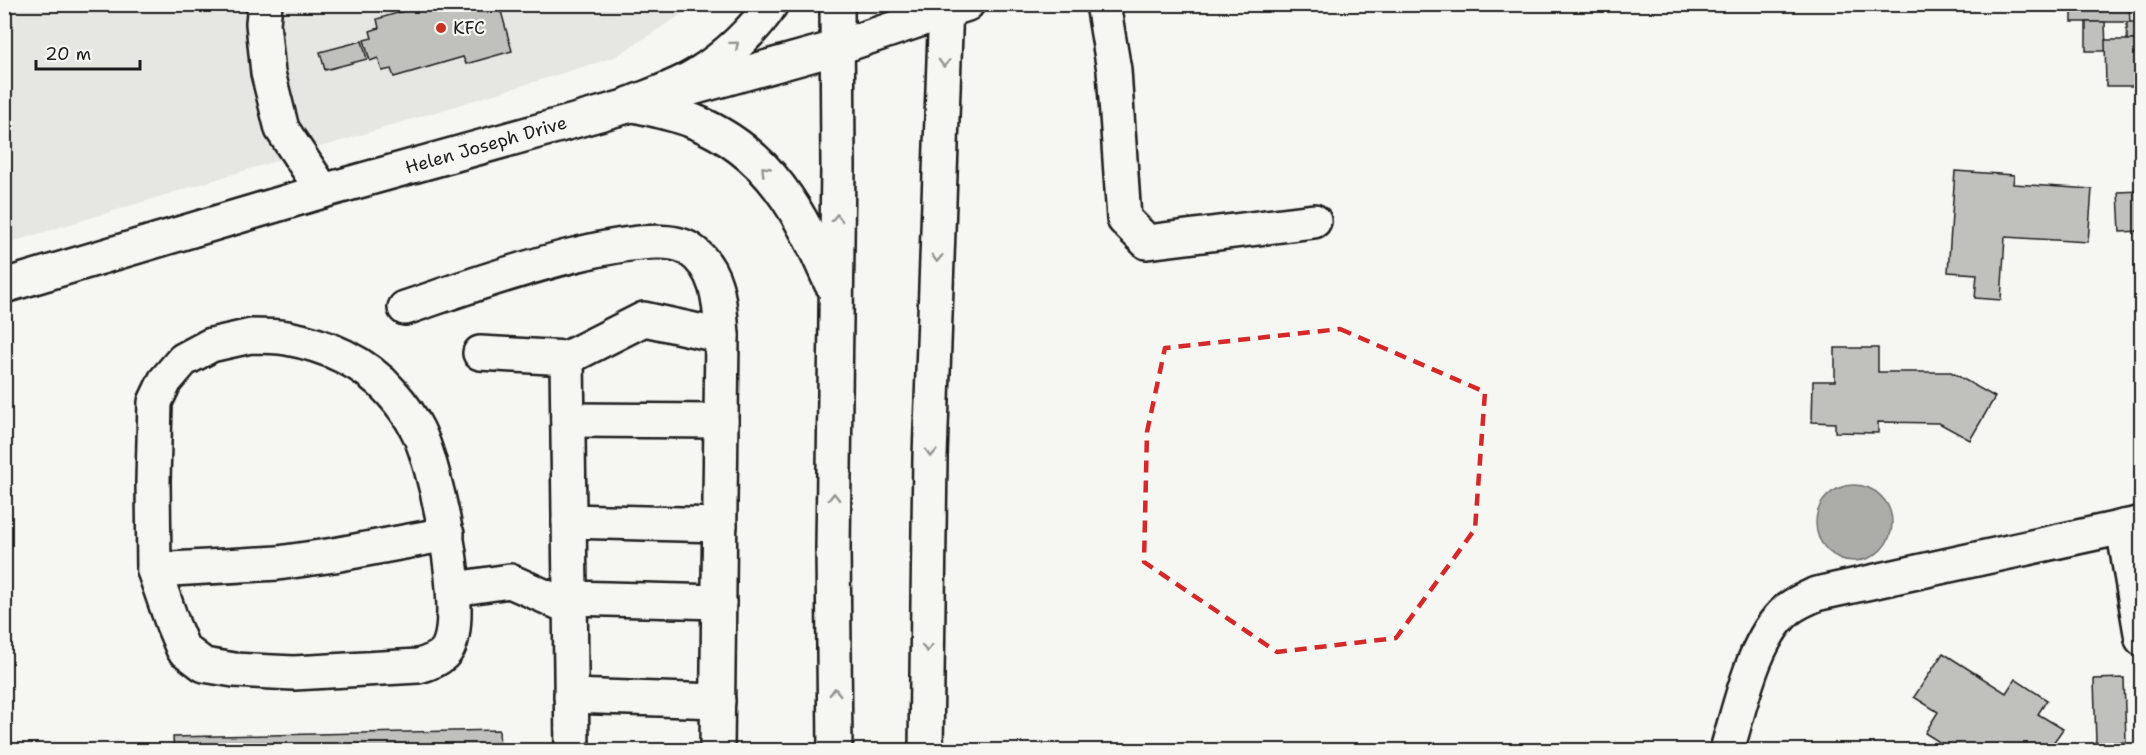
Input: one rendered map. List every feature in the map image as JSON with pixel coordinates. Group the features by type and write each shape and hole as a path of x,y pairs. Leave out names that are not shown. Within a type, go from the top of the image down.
{"main road":[{"path":"266,4 263,23 268,73 282,129 323,191"},
{"path":"630,104 698,75 740,41 766,13 771,4"},
{"path":"835,750 833,560 838,166 837,4"},
{"path":"1103,4 1114,70 1124,219 1147,242 1314,221"},
{"path":"926,750 930,458 953,7"},
{"name":"Helen Joseph Drive","path":"4,286 323,191 836,48 953,7"},
{"path":"630,104 692,121 731,141 766,169 795,207 835,293"},
{"path":"405,308 560,258 633,244 666,242 688,248 703,261 713,277 720,308 722,336 717,750"},
{"path":"480,354 567,358 644,319 722,336"},
{"path":"251,336 286,338 332,350 367,370 391,392 417,430 429,462 447,534 453,589 454,633 447,649 435,661 418,666 294,673 234,670 204,665 183,649 154,570 155,402 165,381 183,360 211,345 251,336"},
{"path":"567,358 572,750"},
{"path":"568,420 721,422"},
{"path":"569,521 720,525"},
{"path":"1726,750 1756,656 1769,629 1788,608 1816,594 2132,525 2142,639"},
{"path":"154,570 278,563 447,534"},
{"path":"453,589 510,581 570,603 719,602"},
{"path":"571,696 718,701"}],"highlighted area":[{"path":"1340,329 1485,392 1475,529 1396,638 1277,652 1144,562 1147,432 1165,348"}],"shaded area":[{"path":"5,5 696,5 615,57 5,244"},
{"path":"1854,485 1868,488 1881,496 1889,509 1892,523 1889,537 1881,550 1868,558 1854,561 1840,558 1827,550 1819,537 1816,523 1819,509 1827,496 1840,488"}],"building":[{"path":"428,4 499,4 512,51 466,64 463,57 394,77 391,69 382,71 378,58 370,61 364,40 372,38 370,31 379,28 377,19"},
{"path":"2072,4 2129,4 2130,22 2072,22"},
{"path":"2137,4 2142,4 2142,13 2137,13"},
{"path":"2086,22 2105,22 2106,51 2086,51"},
{"path":"2127,22 2139,22 2139,40 2127,40"},
{"path":"2140,31 2142,31 2142,86 2106,86 2105,40 2139,40"},
{"path":"362,41 367,59 325,70 320,52"},
{"path":"1955,171 2014,175 2013,184 2092,189 2088,242 2005,237 2001,300 1975,298 1977,274 1948,272"},
{"path":"2142,191 2142,231 2120,232 2118,192"},
{"path":"2137,231 2142,231 2142,289 2139,290"},
{"path":"2142,289 2142,384 2139,290"},
{"path":"1835,348 1878,348 1878,372 1951,372 1995,397 1970,440 1939,423 1878,422 1878,433 1835,432 1835,423 1812,422 1813,381 1835,381"},
{"path":"1943,653 2006,693 2015,679 2047,700 2038,714 2063,729 2048,750 1952,750 1925,733 1938,712 1914,697"},
{"path":"2124,678 2126,742 2096,743 2094,679"},
{"path":"499,730 500,750 174,750 173,737"}],"place":[{"name":"KFC","path":"441,28"}]}
